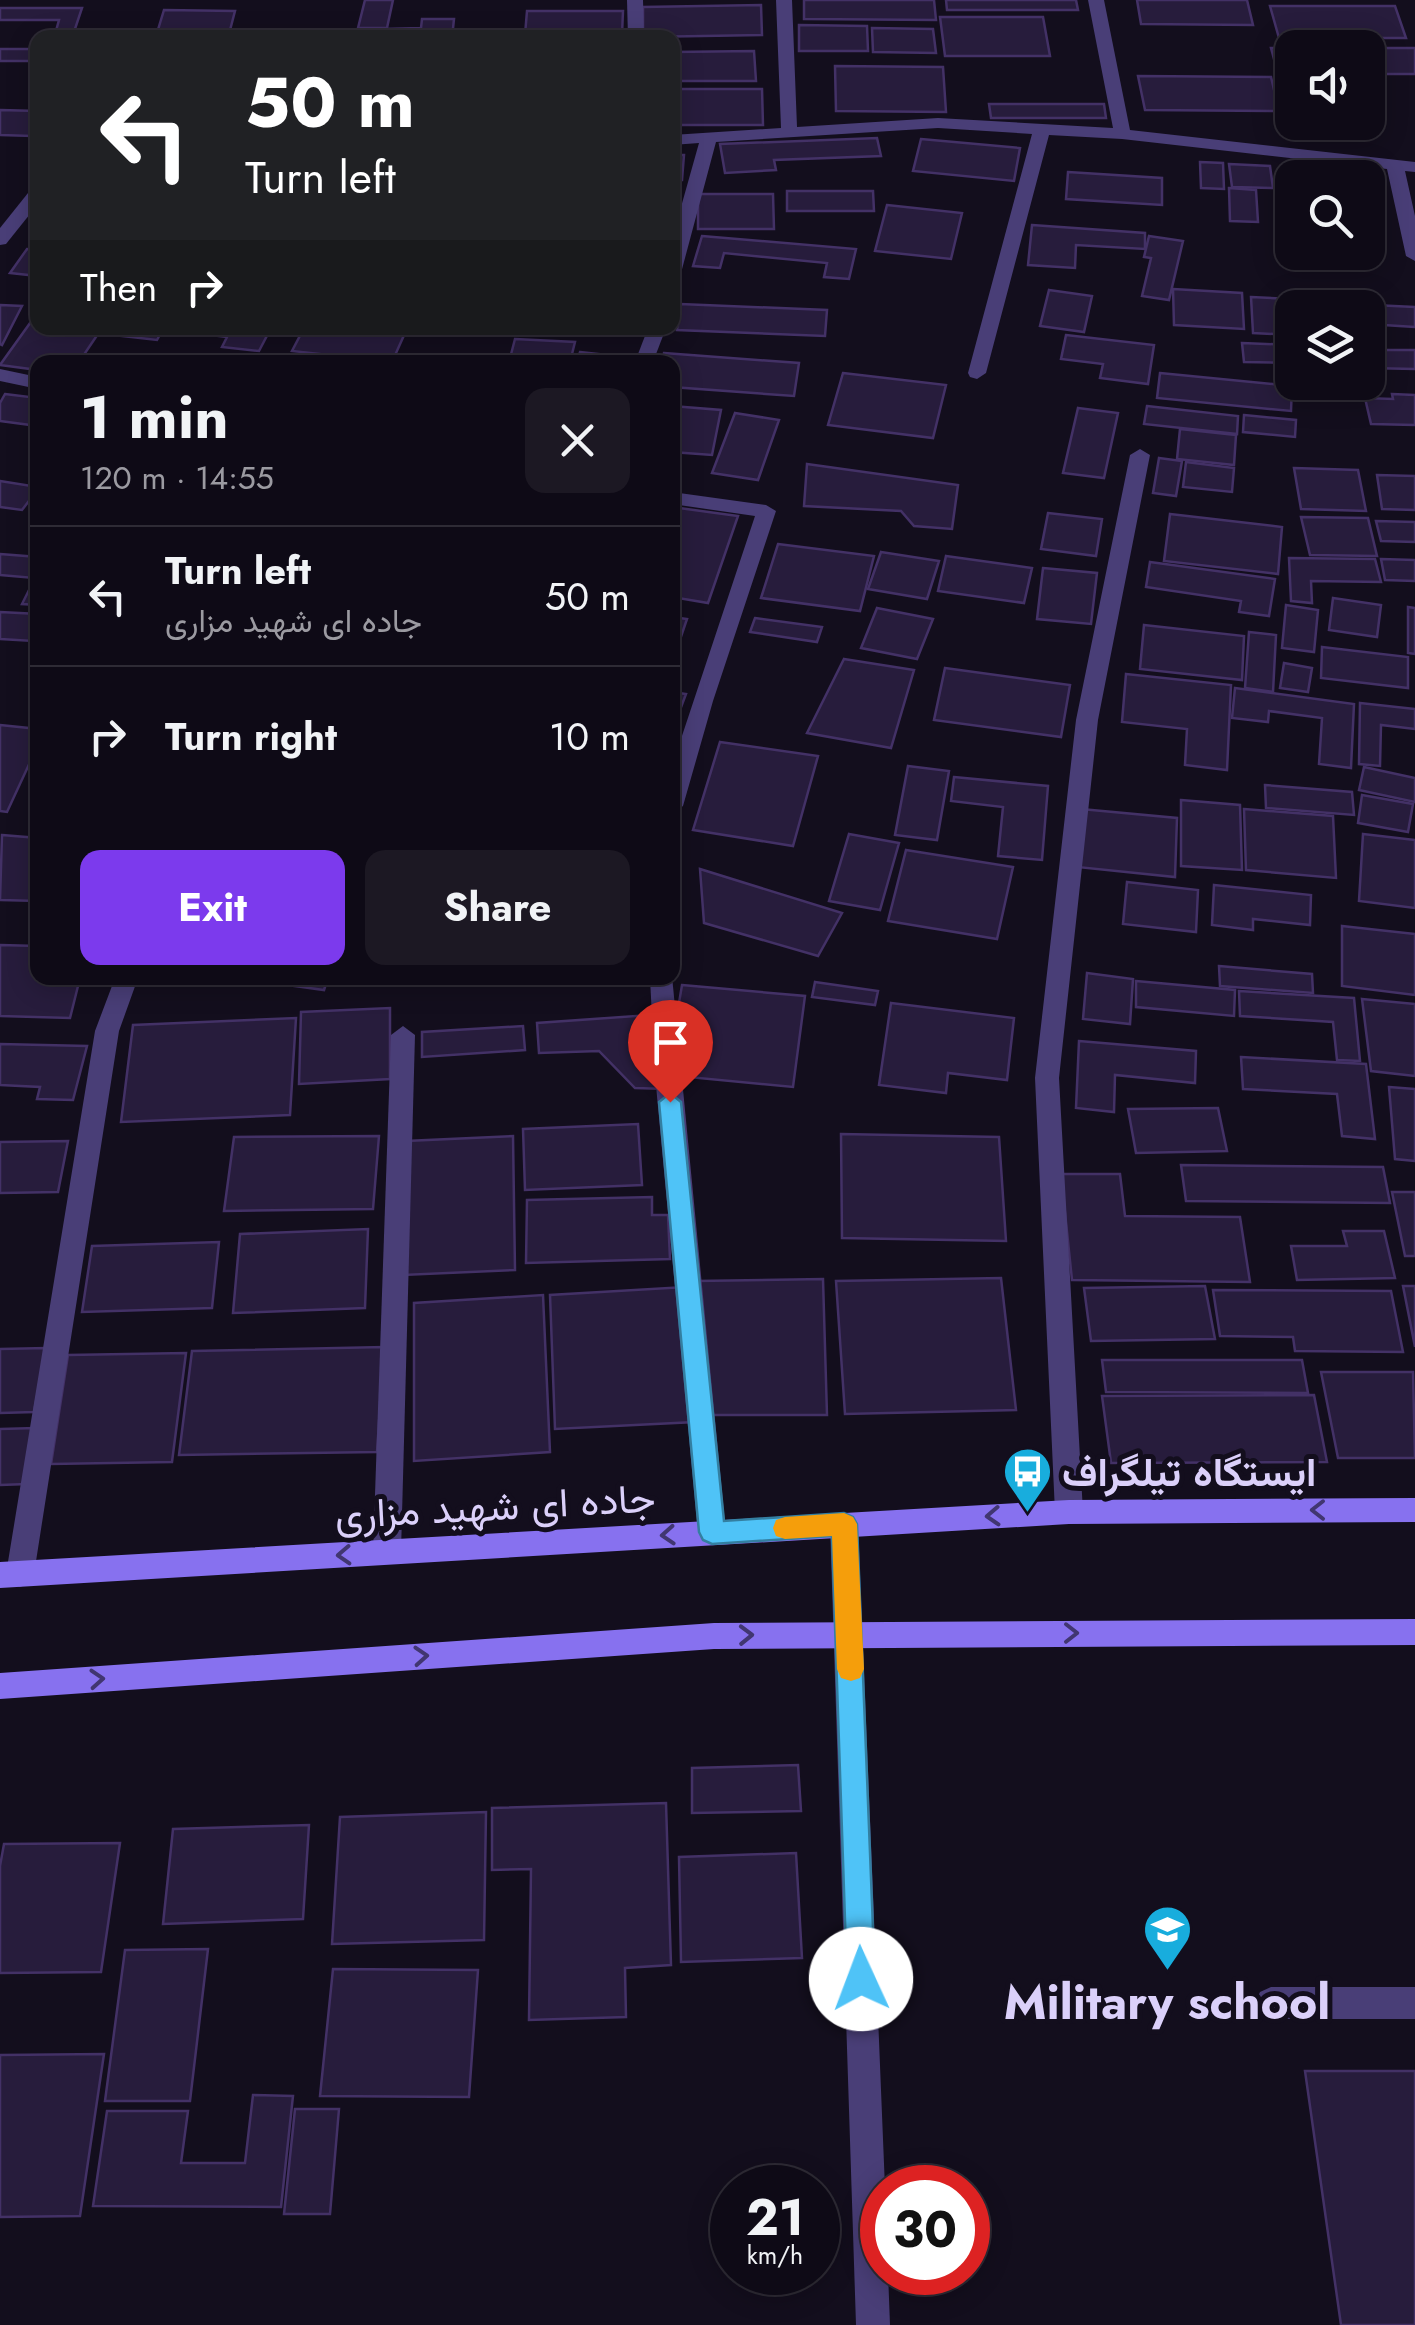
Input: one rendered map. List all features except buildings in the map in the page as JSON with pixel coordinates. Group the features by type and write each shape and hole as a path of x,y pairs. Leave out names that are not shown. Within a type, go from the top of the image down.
{"main road":[{"name":"جاده ای شهید مزاری","path":"10,1574 1069,1512 1415,1510"},
{"path":"0,1686 714,1636 1415,1632"}],"street":[{"path":"635,0 636,30"},
{"path":"784,0 788,131"},
{"path":"1096,0 1122,134"},
{"path":"680,140 938,123 1122,134 1415,167"},
{"path":"978,373 1042,128"},
{"path":"680,244 708,138"},
{"path":"1395,165 1415,256"},
{"path":"0,240 30,202"},
{"path":"3,381 30,383"},
{"path":"1069,1512 1047,1078 1087,720 1140,455"},
{"path":"680,499 766,511 680,778"},
{"path":"10,1574 107,1031 123,985"},
{"path":"662,985 667,1075 712,1532"},
{"path":"387,1552 403,1034"},
{"path":"844,1524 872,2325"},
{"path":"1271,2003 1415,2004"}],"slow traffic":[{"path":"785,1528 844,1524 851,1669"}],"place":[{"name":"ایستگاه تیلگراف","path":"1027,1514"},
{"name":"Military school","path":"1167,1972"}],"route":[{"path":"670,1102 712,1532 844,1524 861,1979"}]}
